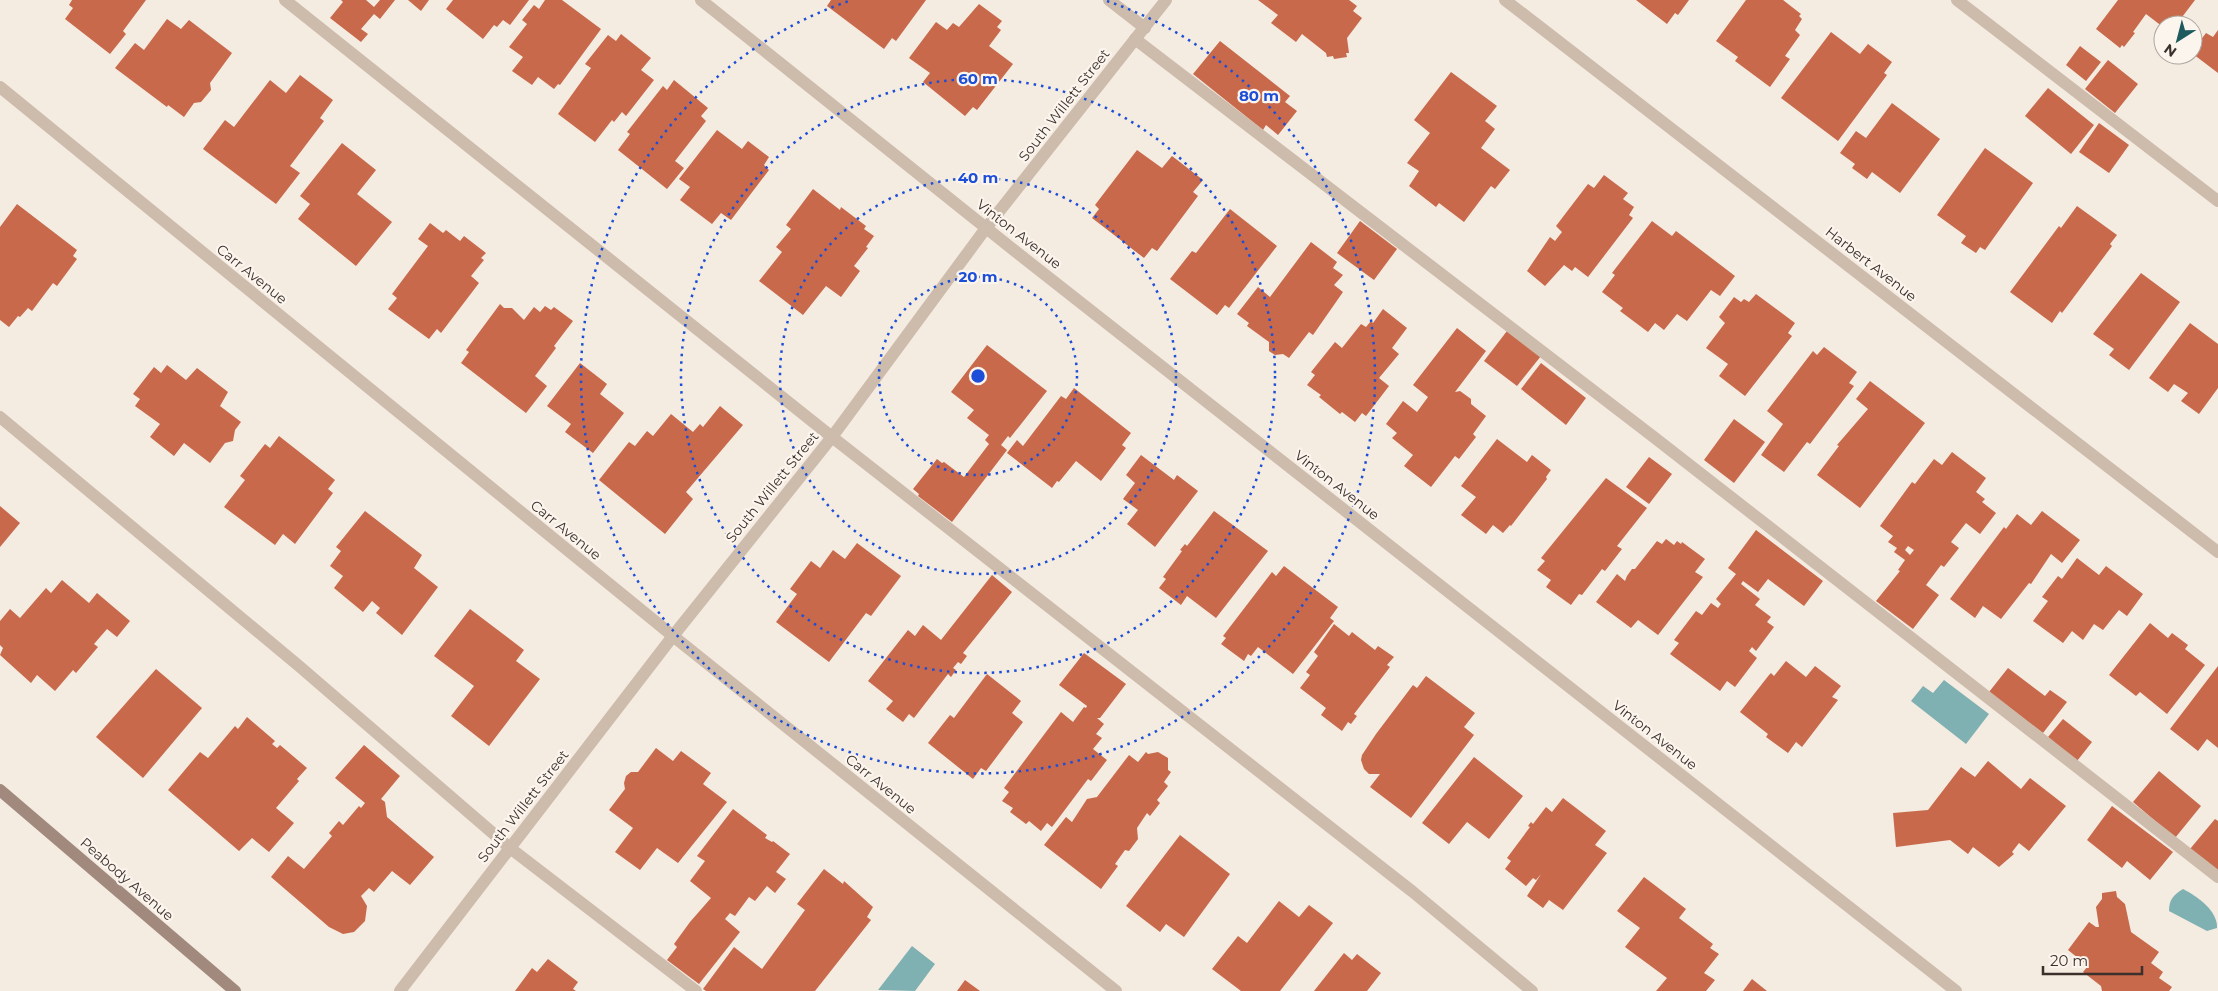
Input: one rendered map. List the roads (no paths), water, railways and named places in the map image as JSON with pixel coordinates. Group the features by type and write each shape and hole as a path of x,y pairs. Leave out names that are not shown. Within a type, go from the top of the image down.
{"main road":[{"name":"Peabody Avenue","path":"0,790 235,991"}],"street":[{"path":"285,0 832,437 1413,892 1532,991"},
{"name":"Vinton Avenue","path":"701,0 986,228 1956,991"},
{"path":"1109,0 1144,28"},
{"name":"South Willett Street","path":"400,991 673,636 832,437 986,228 1166,0"},
{"name":"Harbert Avenue","path":"1505,0 2218,552"},
{"path":"1957,0 2218,201"},
{"path":"1135,39 1655,438 2218,877"},
{"name":"Carr Avenue","path":"0,88 673,636 1116,991"},
{"path":"0,417 299,666 510,848 696,991"}],"water":[{"path":"1944,680 1989,714 1966,744 1911,701 1923,686 1933,693"},
{"path":"2183,889 2206,905 2214,916 2217,928 2207,931 2169,911 2172,898"},
{"path":"912,946 935,964 915,991 878,990"}]}
